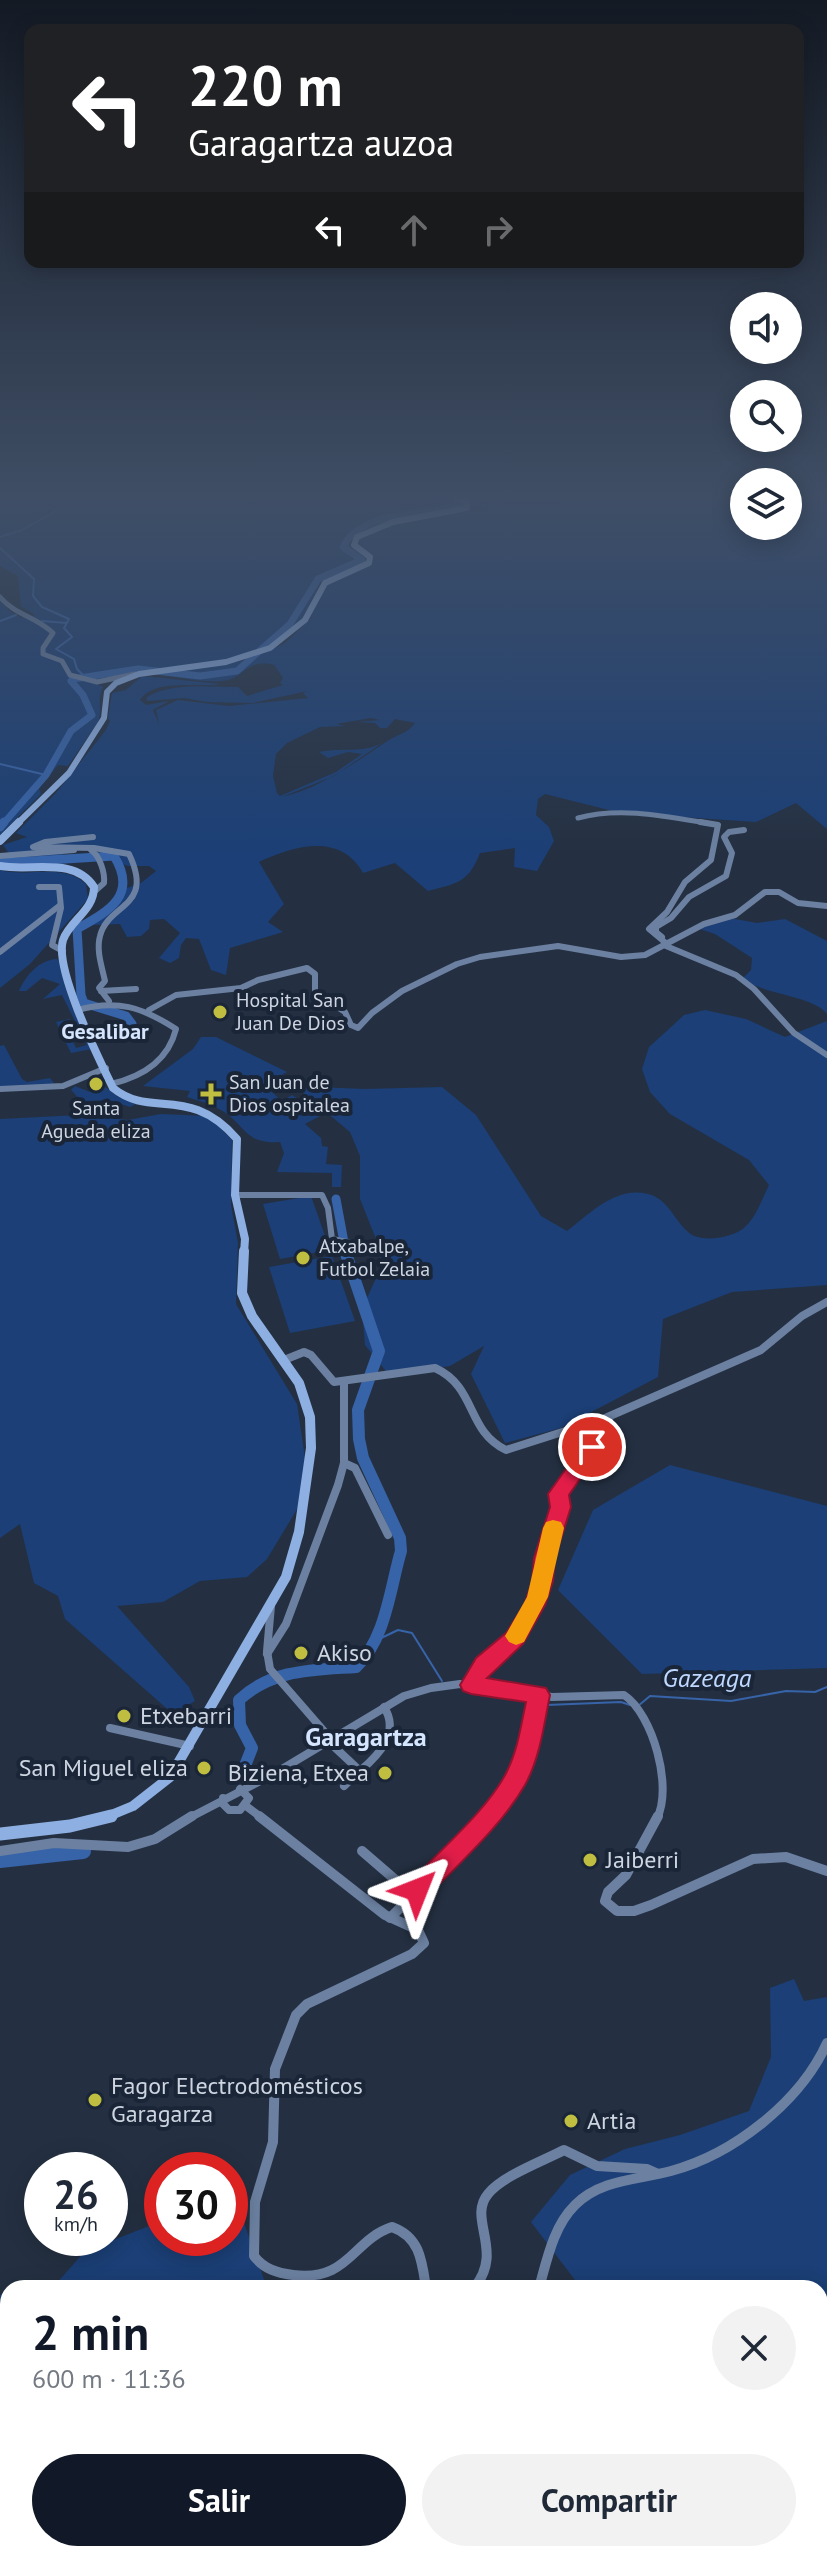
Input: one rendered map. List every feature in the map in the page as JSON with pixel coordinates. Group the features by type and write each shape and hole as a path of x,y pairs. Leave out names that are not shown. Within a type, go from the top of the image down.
{"main road":[{"path":"0,841 73,767 104,718 105,698 114,685 138,674 246,658 284,640 307,617"},
{"path":"0,1834 102,1822 125,1813 157,1792 190,1746 271,1606 293,1559 311,1448 306,1401 284,1360 252,1316 242,1293 245,1239 235,1195 237,1139 219,1118 187,1104 124,1096 111,1084 81,1008 63,951 65,933 88,907 95,891 90,880 75,872 1,866"}],"street":[{"path":"22,617 50,628 53,633 43,648 43,654 62,661 67,672 76,678 114,685"},
{"path":"101,683 138,674"},
{"path":"101,683 105,688 105,698"},
{"path":"578,818 596,813 658,815 718,825 711,860 685,882 667,912 649,929 668,944 745,982 798,1039 827,1055"},
{"path":"668,944 656,928 671,918 689,897 726,876 732,853 724,837 729,832 744,830"},
{"path":"93,837 45,842 33,847 79,846 95,852 105,875 104,883 95,891"},
{"path":"0,856 91,850 129,854 137,867 138,881 131,900 100,934 99,952 105,981 100,990"},
{"path":"0,952 59,906 62,899 60,887 39,887"},
{"path":"149,1010 176,995 241,988 258,980 307,968 315,974 315,993 345,1012 351,1025 358,1028 372,1013 402,991 457,964 542,946 575,948 608,955 645,955 704,924 735,915 765,892 779,892 798,903 827,906"},
{"path":"59,906 61,911 52,945 63,951"},
{"path":"100,990 136,989"},
{"path":"100,990 109,1001"},
{"path":"81,1008 109,1001 149,1010 176,1029 174,1044 162,1057 130,1081 111,1084"},
{"path":"0,1089 63,1086 106,1068"},
{"path":"235,1195 322,1195 329,1212 330,1235 367,1251"},
{"path":"284,1360 304,1352 311,1355 334,1382 435,1368 446,1371 459,1380 484,1437 493,1447 506,1450 611,1415 761,1350 802,1316 827,1302"},
{"path":"267,1654 286,1624 344,1463 344,1382"},
{"path":"471,1685 484,1664 515,1638 535,1605 543,1581 544,1558 560,1507 559,1494 611,1415"},
{"path":"344,1463 355,1468 388,1535"},
{"path":"271,1606 267,1654 275,1676 329,1740 360,1771"},
{"path":"0,1851 54,1843 128,1847 155,1839 404,1696 431,1688 471,1685 538,1695 624,1695 647,1722 660,1765 664,1805 626,1875 608,1892 605,1901 610,1908 619,1912 647,1905 716,1871 773,1855 827,1871"},
{"path":"390,1918 491,1813 516,1778 527,1752 538,1695"},
{"path":"344,1786 376,1756 389,1735 391,1718 384,1707"},
{"path":"110,1728 190,1746"},
{"path":"240,1789 249,1796 246,1806"},
{"path":"223,1798 223,1804 232,1811 246,1806"},
{"path":"246,1806 390,1918 418,1930 424,1943 422,1948 307,2004 296,2015 275,2069 273,2142 255,2202 254,2256 274,2271 318,2276 343,2266 379,2233 392,2227 407,2232 415,2240 424,2280"},
{"path":"362,1851 413,1895"},
{"path":"541,2280 555,2235 576,2204 594,2191 695,2164 703,2159 780,2107 808,2078 827,2043"},
{"path":"482,2280 490,2258 480,2204 495,2186 564,2150 597,2166 656,2173"}],"shaded area":[{"path":"0,617 303,617 275,643 222,661 130,673 96,683 103,687 98,722 68,766 58,765 39,789 41,794 0,835"},
{"path":"311,617 827,617 827,829 796,803 756,822 621,813 545,794 538,799 536,815 549,827 554,841 537,871 514,867 515,848 480,853 471,870 461,880 428,891 395,863 363,873 353,860 329,847 287,851 259,862 284,904 268,922 283,932 230,948 226,975 211,970 199,939 186,938 181,945 179,958 170,963 159,958 180,933 164,919 150,920 149,929 141,936 127,937 120,924 94,925 71,931 79,923 112,907 119,891 141,883 156,871 149,866 128,866 103,857 99,848 68,849 54,863 14,866 4,862 8,852 3,845 27,837 16,833 56,793 106,730 110,721 112,693 126,690 142,676 221,684 166,686 147,693 140,700 146,705 169,701 153,710 159,724 156,710 178,700 229,706 308,698 303,693 307,691 253,703 184,698 147,701 147,697 157,692 179,687 238,687 247,696 283,685 280,683 283,678 274,665 265,664 251,666 236,677 222,681 152,673 246,660 284,644","holes":["371,718 380,720 357,722 375,723 380,728 387,728 395,719 415,723 338,773 382,743 367,748 319,752 328,758 348,752 362,754 336,772 280,796 277,793 273,776 276,754 287,743 320,727 345,726 336,724","330,777 297,793 282,797"]},
{"path":"0,870 56,872 77,877 86,884 88,899 30,964 0,988"},
{"path":"730,918 757,923 785,919 827,941 827,1014 812,1003 742,979 751,970 752,958 715,934 697,928"},
{"path":"57,959 71,1005 92,1049 71,1053 56,1022 70,1019 72,1022 65,1024 76,1048 87,1045 62,995 43,999 60,984 42,978 26,991 19,991 34,969 44,962"},
{"path":"705,1010 746,1019 785,1037 827,1021 827,1285 732,1292 663,1319 658,1377 561,1428 505,1443 471,1374 484,1346 450,1366 389,1375 365,1345 362,1309 382,1265 378,1244 360,1199 360,1156 350,1132 295,1086 364,1089 442,1087 476,1115 541,1216 567,1231 604,1203 636,1193 661,1200 692,1235 723,1237 738,1232 748,1224 769,1185 749,1160 670,1114 650,1092 642,1069 649,1047 684,1015"},
{"path":"201,1037 216,1037 287,1072 264,1085 282,1101 292,1095 322,1115 305,1124 321,1138 322,1146 328,1147 326,1164 342,1165 341,1187 332,1187 332,1173 277,1172 284,1153 280,1142 258,1140 219,1109 187,1097 190,1091 143,1086 193,1049"},
{"path":"4,1045 22,1079 27,1082 50,1078 54,1083 51,1086 0,1087 0,1046"},
{"path":"75,1086 90,1092 104,1086 136,1104 130,1107 109,1100 84,1104 71,1090"},
{"path":"161,1114 209,1116 232,1140 231,1205 238,1243 236,1304 297,1404 305,1458 299,1506 267,1559 247,1577 200,1581 163,1602 117,1606 189,1687 195,1701 173,1714 65,1619 58,1596 34,1583 20,1524 0,1538 0,1119 80,1115 128,1120"},
{"path":"311,1196 330,1250 280,1259 263,1204"},
{"path":"332,1256 355,1321 290,1333 269,1267"},
{"path":"670,1465 827,1506 827,1668 642,1674 558,1590 593,1510"},
{"path":"794,1979 804,2001 827,1997 827,2280 575,2280 531,2222 570,2175 625,2149 680,2135 749,2111 771,2057 770,1988"},
{"path":"144,2228 144,2256 248,2256 248,2234 264,2280 59,2280 81,2256 128,2256 128,2234"}],"waterway":[{"path":"0,621 12,617"},
{"path":"63,617 69,619 67,623"},
{"path":"3,824 46,775 71,731 92,715 83,695 71,681 73,679 138,669 200,676 237,671 295,617"},
{"path":"42,621 67,623"},
{"path":"67,623 64,628 72,637 56,649 74,659 77,669 84,676"},
{"path":"0,764 46,775"},
{"path":"0,827 4,822"},
{"path":"0,863 114,856 121,870 121,892 108,909 77,929 81,995 84,1003 126,1016 132,1024"},
{"path":"336,1199 346,1253"},
{"path":"241,1776 252,1748 240,1725 239,1700 265,1682 279,1677 356,1667 381,1628 401,1551 400,1538 363,1458 359,1439 358,1410 379,1351 345,1251"},
{"name":"Gazeaga","path":"375,1641 398,1630 412,1633 442,1681"},
{"name":"Gazeaga","path":"638,1706 650,1696 731,1701 786,1691 815,1692 827,1687"},
{"name":"Gazeaga","path":"465,1691 519,1700"},
{"name":"Gazeaga","path":"547,1705 621,1702 630,1705"},
{"path":"0,1860 83,1851"}],"slow traffic":[{"path":"516,1636 538,1597 543,1581 544,1558 553,1528"}],"place":[{"name":"Hospital San Juan De Dios","path":"220,1012"},
{"name":"Santa Agueda eliza","path":"96,1084"},
{"name":"San Juan de Dios ospitalea","path":"211,1094"},
{"name":"Atxabalpe, Futbol Zelaia","path":"303,1258"},
{"name":"Akiso","path":"301,1653"},
{"name":"Etxebarri","path":"124,1716"},
{"name":"San Miguel eliza","path":"204,1768"},
{"name":"Biziena, Etxea","path":"385,1773"},
{"name":"Jaiberri","path":"590,1860"},
{"name":"Fagor Electrodomésticos Garagarza","path":"95,2100"},
{"name":"Artia","path":"571,2121"}],"district":[{"name":"Gesalibar","path":"105,1031"},
{"name":"Garagartza","path":"366,1737"}],"route":[{"path":"417,1890 496,1806 516,1778 527,1752 538,1695 471,1685 484,1664 515,1638 535,1605 543,1581 544,1558 560,1507 561,1488 592,1447"}]}
